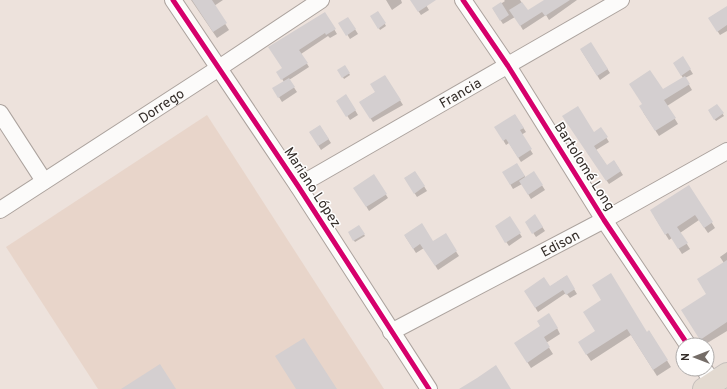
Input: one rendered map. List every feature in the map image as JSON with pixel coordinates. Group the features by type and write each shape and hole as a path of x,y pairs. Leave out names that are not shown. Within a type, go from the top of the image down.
{"street":[{"name":"Mariano López","path":"173,0 298,186 429,389"},
{"name":"Dorrego","path":"0,210 321,0"},
{"name":"Bartolomé Long","path":"463,0 508,66 604,220 683,337"},
{"name":"Francia","path":"298,186 621,0"},
{"path":"0,113 44,181"},
{"name":"Edison","path":"392,332 604,220 727,151"}],"shaded area":[{"path":"207,115 384,389 98,389 6,247"}],"building":[{"path":"192,0 212,0 227,23 213,32"},
{"path":"410,0 436,0 418,12"},
{"path":"544,0 570,0 545,16 542,12 520,26 509,10 522,2 528,10"},
{"path":"501,2 509,15 500,21 492,8"},
{"path":"727,6 727,25 717,32 708,18"},
{"path":"378,11 386,23 378,29 370,16"},
{"path":"325,12 336,29 326,35 325,33 299,50 308,63 281,80 276,72 282,68 268,47"},
{"path":"348,17 356,29 346,36 338,23"},
{"path":"591,42 608,69 597,76 580,49"},
{"path":"683,56 691,69 681,76 673,63"},
{"path":"345,65 350,73 342,78 337,70"},
{"path":"650,70 663,89 685,76 690,84 664,100 676,118 655,131 639,106 642,104 629,84"},
{"path":"385,75 401,100 370,119 359,102 375,92 370,84"},
{"path":"289,78 295,87 278,98 272,88"},
{"path":"346,94 356,110 346,117 336,101"},
{"path":"717,104 724,113 714,120 708,110"},
{"path":"578,106 594,132 601,127 608,137 594,146 607,165 614,160 621,171 606,181 562,116"},
{"path":"515,114 524,128 520,130 532,149 518,158 506,139 503,141 494,127"},
{"path":"320,125 329,139 318,146 309,132"},
{"path":"517,163 525,176 510,185 502,172"},
{"path":"415,171 425,186 414,194 404,178"},
{"path":"534,171 543,185 528,195 519,181"},
{"path":"374,174 387,194 366,207 353,188"},
{"path":"689,185 713,222 704,228 695,215 677,227 688,243 678,249 668,233 665,235 650,210"},
{"path":"535,214 543,227 532,234 525,222"},
{"path":"510,216 521,233 505,243 495,226"},
{"path":"422,223 433,241 446,233 457,251 435,266 420,244 413,249 404,235"},
{"path":"359,225 365,234 353,241 348,232"},
{"path":"727,260 727,322 704,337 698,337 681,310 706,294 697,279"},
{"path":"611,273 647,332 649,330 668,360 653,370 627,329 586,355 578,342 595,331 583,312 601,300 592,285"},
{"path":"567,275 575,289 566,295 563,290 535,308 524,291 544,277 550,286"},
{"path":"549,313 558,328 544,337 550,347 527,363 514,343 540,326 537,321"},
{"path":"304,338 337,389 296,389 275,356"},
{"path":"160,364 176,389 121,389"},
{"path":"496,365 511,389 459,389 477,378"}],"cycle path":[{"path":"173,0 298,186 429,389"},
{"path":"463,0 508,66 604,220 683,337"}]}
